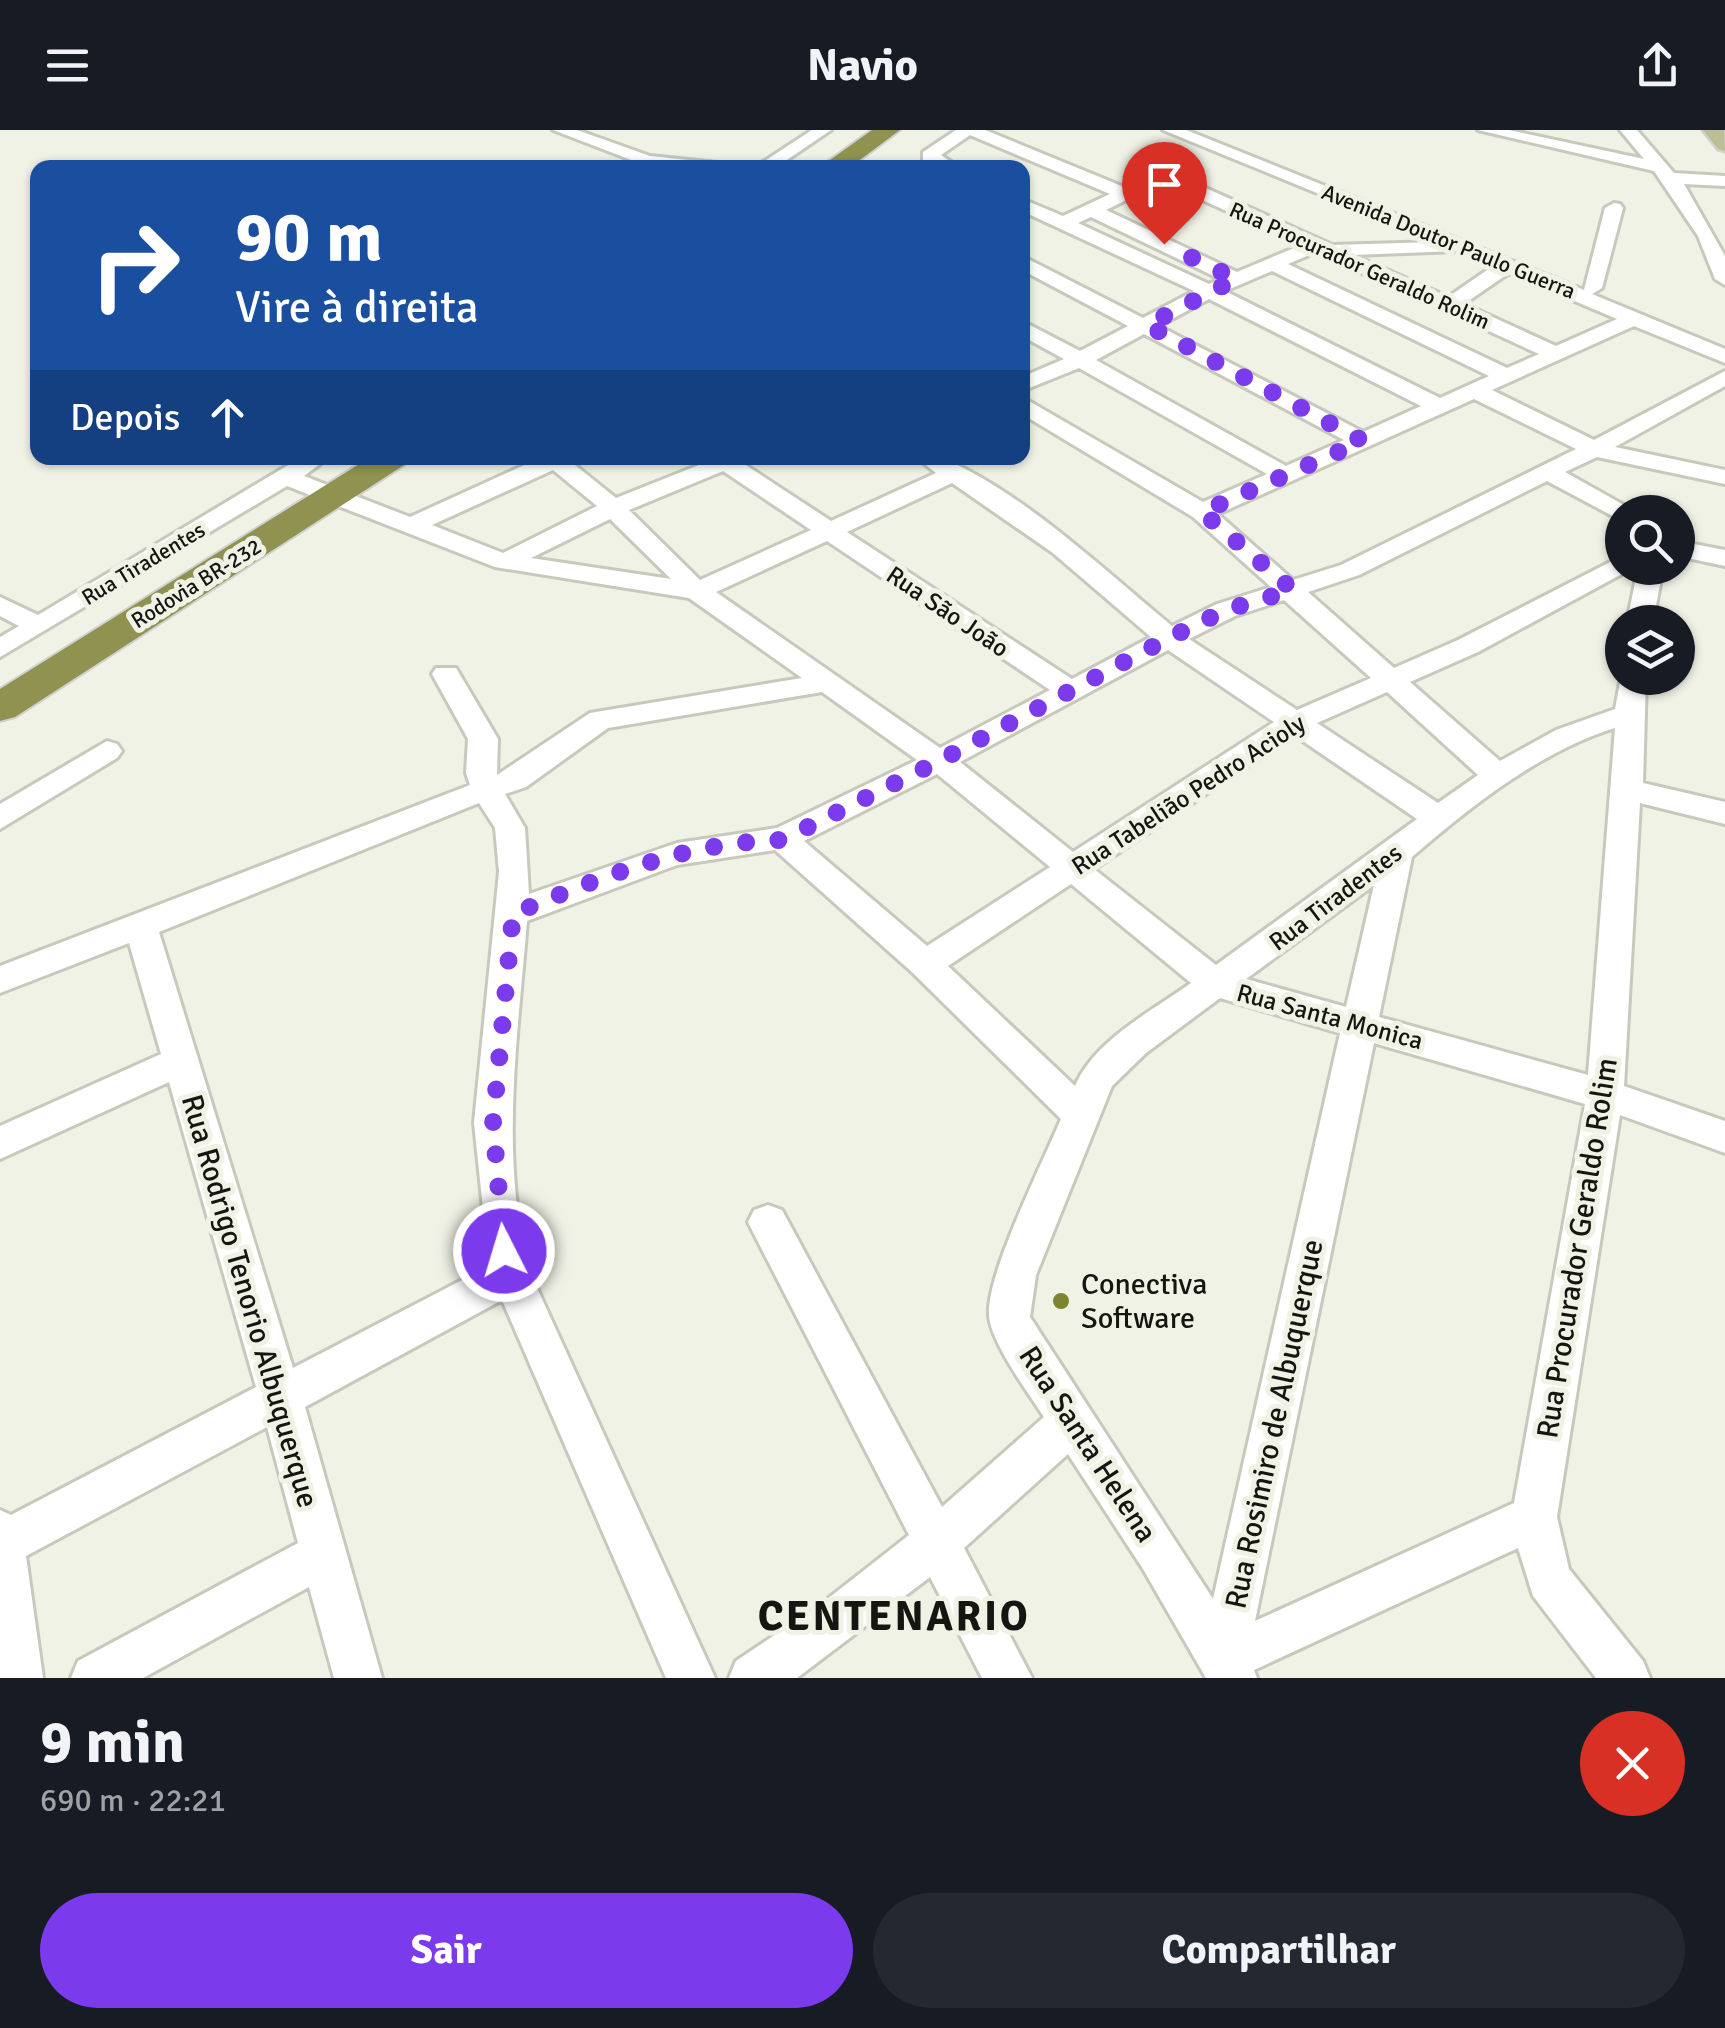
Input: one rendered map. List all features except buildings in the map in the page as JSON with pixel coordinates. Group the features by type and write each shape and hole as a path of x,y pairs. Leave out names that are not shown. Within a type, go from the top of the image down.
{"highway":[{"path":"843,160 888,130"},
{"name":"Rodovia BR-232","path":"0,708 381,465"}],"main road":[{"path":"1713,130 1725,145"}],"street":[{"path":"560,130 644,160"},
{"path":"775,160 823,130"},
{"path":"923,160 969,130 1125,194"},
{"name":"Avenida Doutor Paulo Guerra","path":"1171,130 1592,288 1725,344"},
{"name":"Avenida Doutor Paulo Guerra","path":"1196,130 1222,146"},
{"path":"1486,130 1665,172 1725,181"},
{"path":"1628,130 1665,172 1707,236 1725,279"},
{"path":"1061,224 1222,146"},
{"path":"929,156 937,160"},
{"name":"Rua Procurador Geraldo Rolim","path":"1164,176 1555,354"},
{"name":"Avenida Doutor Paulo Guerra","path":"1351,195 1463,248 1725,357"},
{"path":"1592,288 1614,208"},
{"path":"1092,210 1236,279"},
{"path":"1030,211 1208,291 1441,408"},
{"path":"1030,381 1079,360 1208,291 1322,247 1463,248"},
{"path":"1272,264 1508,376"},
{"path":"1030,266 1363,441"},
{"path":"1449,305 1507,266"},
{"path":"1202,512 1636,318"},
{"path":"1030,332 1284,474"},
{"path":"513,914 662,856 734,843 782,840 1226,610 1350,570 1594,449 1725,377"},
{"path":"1476,391 1594,449 1725,477"},
{"path":"1030,409 1202,512 1500,778"},
{"name":"Rua Tiradentes","path":"0,649 305,465"},
{"path":"410,526 540,465"},
{"path":"563,465 697,591 939,761"},
{"path":"504,562 711,465"},
{"name":"Rua São João","path":"729,465 1071,691"},
{"path":"940,465 1062,548 1169,638 1438,818"},
{"path":"1546,471 1605,504"},
{"path":"286,477 504,562 697,591 954,473"},
{"path":"1695,551 1725,558"},
{"name":"Rua Tabelião Pedro Acioly","path":"925,964 1293,723 1468,646 1605,573"},
{"path":"0,605 39,626"},
{"path":"446,674 483,739 480,773 510,828 515,872 493,1123 504,1251 510,1275 691,1678"},
{"path":"0,980 527,774 600,720 826,683"},
{"name":"Rua Procurador Geraldo Rolim","path":"1626,1678 1549,1580 1534,1518 1605,1095 1623,812 1628,790 1629,696"},
{"name":"Rua Tiradentes","path":"1134,1043 1438,818 1629,696"},
{"path":"0,818 107,751"},
{"name":"Rua Santa Monica","path":"939,761 1216,984 1605,1095 1725,1137"},
{"path":"1628,790 1725,812"},
{"path":"782,840 925,964 1082,1117"},
{"name":"Rua Rosimiro de Albuquerque","path":"1228,1669 1397,852"},
{"name":"Rua Rodrigo Tenorio Albuquerque","path":"140,924 281,1399 358,1678"},
{"name":"Rua Santa Helena","path":"1134,1043 1097,1078 1016,1275 1009,1318 1024,1350 1160,1553 1228,1669"},
{"path":"0,1144 180,1061"},
{"path":"768,1222 1008,1678"},
{"path":"2,1571 281,1399 510,1275"},
{"path":"752,1678 788,1657 936,1543 1072,1421"},
{"name":"Rua Rosimiro de Albuquerque","path":"1228,1669 1534,1518"},
{"path":"0,1532 2,1571 19,1678"},
{"path":"94,1678 323,1554"}],"place":[{"name":"Conectiva Software","path":"1061,1301"}],"district":[{"name":"CENTENARIO","path":"894,1615"}],"route":[{"path":"504,1251 493,1123 513,914 676,852 753,840 782,840 1226,610 1293,590 1202,512 1363,441 1147,325 1236,279 1164,244"}]}
